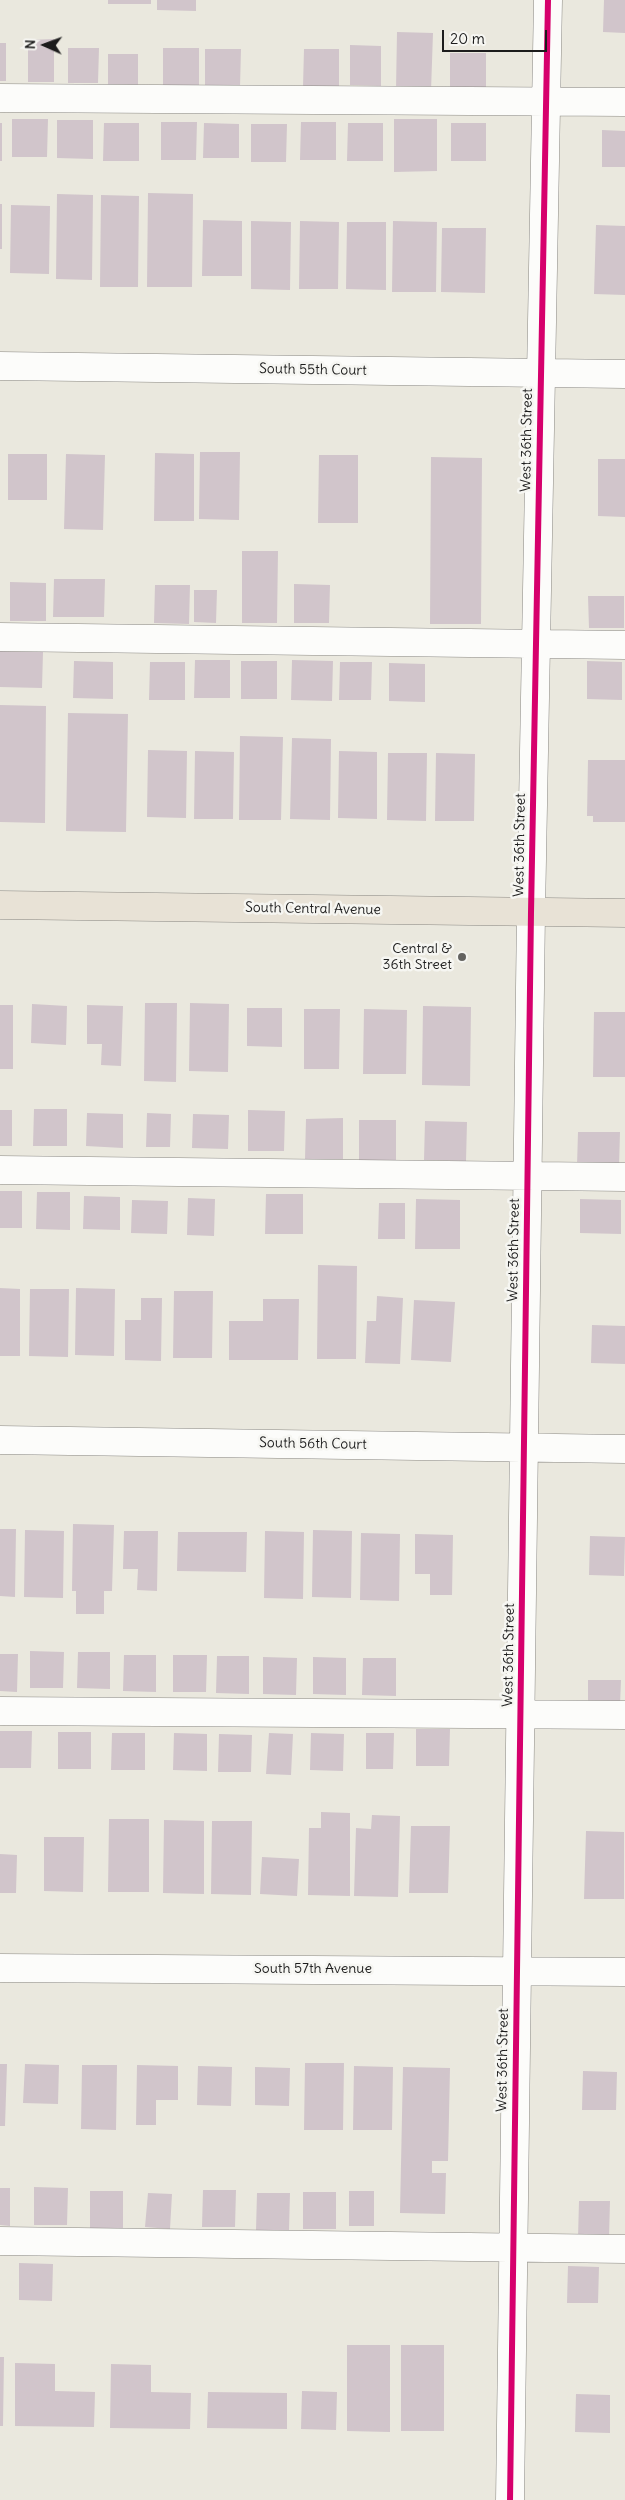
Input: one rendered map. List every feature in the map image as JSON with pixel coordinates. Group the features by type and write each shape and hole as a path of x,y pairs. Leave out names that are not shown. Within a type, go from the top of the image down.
{"main road":[{"name":"South Central Avenue","path":"0,905 625,913"}],"street":[{"name":"West 36th Street","path":"510,2500 531,912 548,0"},
{"path":"0,98 625,102"},
{"name":"South 55th Court","path":"0,366 625,374"},
{"path":"0,638 625,645"},
{"path":"0,1170 625,1177"},
{"name":"South 56th Court","path":"0,1440 625,1448"},
{"path":"0,1711 625,1716"},
{"name":"South 57th Avenue","path":"0,1968 625,1972"},
{"path":"0,2241 625,2250"}],"building":[{"path":"108,0 151,0 151,4 108,4"},
{"path":"157,0 196,0 196,11 157,10"},
{"path":"604,0 625,0 625,33 603,32"},
{"path":"397,32 433,33 431,91 396,90"},
{"path":"54,39 54,82 28,82 28,40"},
{"path":"0,43 6,43 6,81 0,81"},
{"path":"350,45 381,46 381,86 350,85"},
{"path":"68,48 99,48 98,83 68,83"},
{"path":"163,48 199,48 199,86 163,86"},
{"path":"205,49 241,49 240,87 205,87"},
{"path":"304,49 339,49 339,87 303,87"},
{"path":"450,53 486,53 486,91 450,91"},
{"path":"108,54 138,54 138,88 108,89"},
{"path":"12,119 48,119 47,157 12,157"},
{"path":"394,119 437,119 437,171 394,172"},
{"path":"57,120 93,120 93,159 57,158"},
{"path":"161,122 197,122 196,160 161,160"},
{"path":"301,122 336,122 336,160 300,160"},
{"path":"0,123 2,123 2,161 0,161"},
{"path":"104,123 139,123 139,161 103,161"},
{"path":"204,123 239,124 239,158 203,158"},
{"path":"348,123 383,123 383,161 347,161"},
{"path":"451,123 486,123 486,161 451,161"},
{"path":"251,124 287,124 286,162 251,162"},
{"path":"602,130 625,131 625,167 602,167"},
{"path":"148,193 193,194 192,287 147,287"},
{"path":"57,194 93,195 92,280 56,279"},
{"path":"101,195 139,196 138,287 100,287"},
{"path":"0,204 2,204 2,249 0,249"},
{"path":"11,205 50,206 49,274 10,273"},
{"path":"203,220 242,221 242,276 202,276"},
{"path":"251,221 291,222 290,290 251,289"},
{"path":"300,221 339,222 338,289 299,289"},
{"path":"393,221 437,222 436,292 392,292"},
{"path":"347,222 386,222 386,290 346,289"},
{"path":"596,225 625,226 625,295 594,294"},
{"path":"442,228 486,228 485,293 441,292"},
{"path":"200,452 240,452 239,520 199,519"},
{"path":"155,453 194,454 194,521 154,521"},
{"path":"8,454 47,454 47,500 8,500"},
{"path":"66,454 105,455 103,530 64,529"},
{"path":"319,455 358,455 358,523 318,523"},
{"path":"431,457 482,458 481,624 430,624"},
{"path":"598,459 625,459 625,517 598,516"},
{"path":"242,551 278,551 277,623 242,623"},
{"path":"54,579 105,579 104,617 53,617"},
{"path":"10,582 46,583 46,621 10,621"},
{"path":"294,584 330,585 329,623 294,623"},
{"path":"155,585 190,585 189,624 154,623"},
{"path":"194,590 217,590 216,623 194,622"},
{"path":"588,596 624,596 624,628 589,628"},
{"path":"0,651 43,652 42,688 0,687"},
{"path":"195,660 230,660 230,698 194,698"},
{"path":"292,660 333,661 332,701 291,700"},
{"path":"74,661 113,662 113,699 73,698"},
{"path":"241,661 277,661 277,699 241,699"},
{"path":"587,661 622,662 622,700 587,699"},
{"path":"150,662 185,662 185,700 149,700"},
{"path":"340,662 372,662 371,700 339,700"},
{"path":"389,663 425,664 425,702 389,701"},
{"path":"0,705 46,706 45,823 0,822"},
{"path":"68,713 128,714 126,832 66,831"},
{"path":"240,736 283,737 281,820 239,820"},
{"path":"292,738 331,739 330,820 290,819"},
{"path":"148,750 187,751 186,818 147,817"},
{"path":"195,751 234,752 233,819 194,819"},
{"path":"339,751 377,752 377,819 338,818"},
{"path":"388,753 427,753 426,821 387,820"},
{"path":"436,753 475,754 474,821 435,821"},
{"path":"588,760 625,760 625,822 593,822 593,816 587,816"},
{"path":"145,1003 177,1003 176,1082 144,1081"},
{"path":"190,1003 229,1004 228,1072 189,1071"},
{"path":"32,1004 67,1006 66,1045 31,1043"},
{"path":"0,1005 13,1005 13,1069 0,1069"},
{"path":"87,1005 123,1006 121,1066 101,1065 102,1044 87,1044"},
{"path":"423,1006 471,1007 470,1086 422,1085"},
{"path":"247,1008 282,1008 282,1047 247,1046"},
{"path":"304,1009 340,1009 339,1069 304,1069"},
{"path":"364,1009 407,1010 406,1074 363,1074"},
{"path":"594,1012 625,1012 625,1077 593,1077"},
{"path":"34,1109 67,1109 67,1146 33,1146"},
{"path":"0,1110 12,1110 12,1146 0,1146"},
{"path":"248,1110 285,1111 284,1151 248,1151"},
{"path":"87,1113 123,1114 123,1148 86,1146"},
{"path":"147,1113 171,1114 170,1147 146,1147"},
{"path":"193,1114 229,1115 228,1149 192,1148"},
{"path":"343,1118 343,1159 305,1159 306,1119"},
{"path":"359,1120 396,1120 396,1161 359,1160"},
{"path":"425,1121 467,1122 466,1161 424,1160"},
{"path":"578,1132 620,1132 619,1167 577,1166"},
{"path":"0,1191 22,1191 22,1228 0,1228"},
{"path":"37,1192 70,1192 70,1230 36,1229"},
{"path":"266,1194 303,1194 303,1234 265,1234"},
{"path":"84,1196 120,1197 120,1230 83,1229"},
{"path":"188,1198 215,1199 214,1236 187,1235"},
{"path":"416,1199 460,1200 460,1249 415,1249"},
{"path":"580,1199 621,1200 621,1234 580,1233"},
{"path":"132,1200 168,1201 167,1234 131,1233"},
{"path":"379,1203 405,1203 405,1239 378,1239"},
{"path":"318,1265 357,1266 356,1359 317,1359"},
{"path":"0,1288 20,1289 20,1356 0,1356"},
{"path":"76,1288 115,1289 114,1356 75,1355"},
{"path":"30,1289 69,1289 68,1357 29,1356"},
{"path":"174,1291 213,1291 212,1358 173,1358"},
{"path":"377,1296 403,1298 400,1364 365,1363 367,1321 376,1321"},
{"path":"141,1298 162,1298 161,1361 125,1360 125,1320 141,1320"},
{"path":"263,1299 299,1299 298,1360 229,1360 229,1321 263,1321"},
{"path":"414,1300 455,1302 451,1362 411,1360"},
{"path":"592,1325 625,1326 625,1364 591,1363"},
{"path":"73,1524 114,1525 112,1591 104,1591 104,1614 76,1614 76,1591 72,1591"},
{"path":"0,1529 16,1529 15,1597 0,1596"},
{"path":"25,1530 64,1531 63,1598 24,1597"},
{"path":"313,1530 352,1531 351,1598 312,1597"},
{"path":"124,1531 158,1531 157,1591 137,1590 138,1569 123,1569"},
{"path":"265,1531 304,1532 303,1599 264,1598"},
{"path":"178,1532 247,1532 246,1572 177,1571"},
{"path":"361,1533 400,1534 399,1601 360,1600"},
{"path":"415,1534 453,1535 452,1595 430,1595 430,1574 415,1574"},
{"path":"590,1536 625,1537 624,1576 589,1575"},
{"path":"30,1651 64,1652 63,1688 30,1688"},
{"path":"78,1652 110,1652 110,1689 77,1688"},
{"path":"0,1654 18,1654 17,1692 0,1691"},
{"path":"124,1655 156,1655 156,1692 123,1691"},
{"path":"173,1655 207,1655 206,1692 173,1692"},
{"path":"217,1656 249,1656 249,1694 216,1693"},
{"path":"263,1657 297,1658 296,1695 263,1694"},
{"path":"313,1657 346,1658 346,1695 313,1694"},
{"path":"363,1658 396,1658 396,1696 362,1695"},
{"path":"588,1680 621,1680 620,1705 588,1705"},
{"path":"416,1729 450,1729 449,1766 416,1766"},
{"path":"0,1731 32,1731 31,1768 0,1768"},
{"path":"58,1732 91,1732 91,1769 58,1769"},
{"path":"112,1733 145,1733 145,1770 111,1770"},
{"path":"174,1733 207,1734 207,1771 173,1770"},
{"path":"269,1733 293,1734 291,1775 266,1774"},
{"path":"311,1733 344,1734 343,1771 310,1770"},
{"path":"366,1733 394,1733 393,1769 366,1769"},
{"path":"219,1734 252,1735 251,1772 218,1772"},
{"path":"321,1812 350,1813 350,1896 308,1895 309,1828 321,1828"},
{"path":"372,1815 400,1816 398,1897 354,1896 356,1828 371,1829"},
{"path":"109,1819 149,1819 149,1892 108,1892"},
{"path":"164,1820 204,1821 204,1894 163,1893"},
{"path":"212,1821 252,1821 251,1895 211,1894"},
{"path":"411,1826 450,1826 448,1893 409,1893"},
{"path":"586,1831 624,1832 624,1899 584,1899"},
{"path":"44,1837 84,1837 83,1892 44,1891"},
{"path":"0,1854 17,1855 16,1893 0,1893"},
{"path":"262,1857 299,1859 297,1896 260,1894"},
{"path":"305,2063 344,2063 343,2130 304,2130"},
{"path":"0,2064 7,2064 5,2126 0,2126"},
{"path":"25,2064 59,2065 58,2104 23,2103"},
{"path":"82,2065 117,2065 116,2130 81,2129"},
{"path":"137,2065 178,2066 178,2100 156,2100 156,2125 136,2125"},
{"path":"198,2066 232,2067 231,2106 197,2105"},
{"path":"354,2066 393,2067 392,2130 353,2130"},
{"path":"255,2067 290,2068 289,2106 255,2105"},
{"path":"403,2067 450,2068 448,2161 432,2161 432,2173 446,2173 445,2214 400,2213"},
{"path":"583,2071 617,2072 616,2110 582,2110"},
{"path":"34,2187 68,2188 67,2225 34,2225"},
{"path":"0,2188 10,2188 10,2226 0,2225"},
{"path":"203,2190 236,2190 235,2227 202,2227"},
{"path":"90,2191 123,2191 123,2229 90,2228"},
{"path":"349,2191 374,2191 374,2226 349,2226"},
{"path":"303,2192 336,2192 336,2229 303,2229"},
{"path":"148,2193 172,2194 170,2229 145,2227"},
{"path":"257,2193 290,2193 289,2230 256,2230"},
{"path":"579,2201 610,2201 609,2238 578,2238"},
{"path":"19,2263 53,2264 52,2301 19,2300"},
{"path":"568,2266 599,2267 598,2303 567,2303"},
{"path":"347,2345 390,2345 390,2432 347,2431"},
{"path":"401,2345 444,2345 444,2431 401,2431"},
{"path":"0,2357 4,2357 3,2426 0,2426"},
{"path":"15,2363 55,2364 55,2391 95,2392 94,2427 15,2426"},
{"path":"111,2364 151,2365 151,2392 191,2393 190,2429 110,2428"},
{"path":"302,2391 337,2392 336,2430 301,2429"},
{"path":"208,2392 287,2393 287,2429 207,2428"},
{"path":"576,2394 610,2395 610,2433 575,2432"}],"cycle path":[{"path":"510,2500 531,912 548,0"}],"place":[{"name":"Central & 36th Street","path":"462,957"}]}
